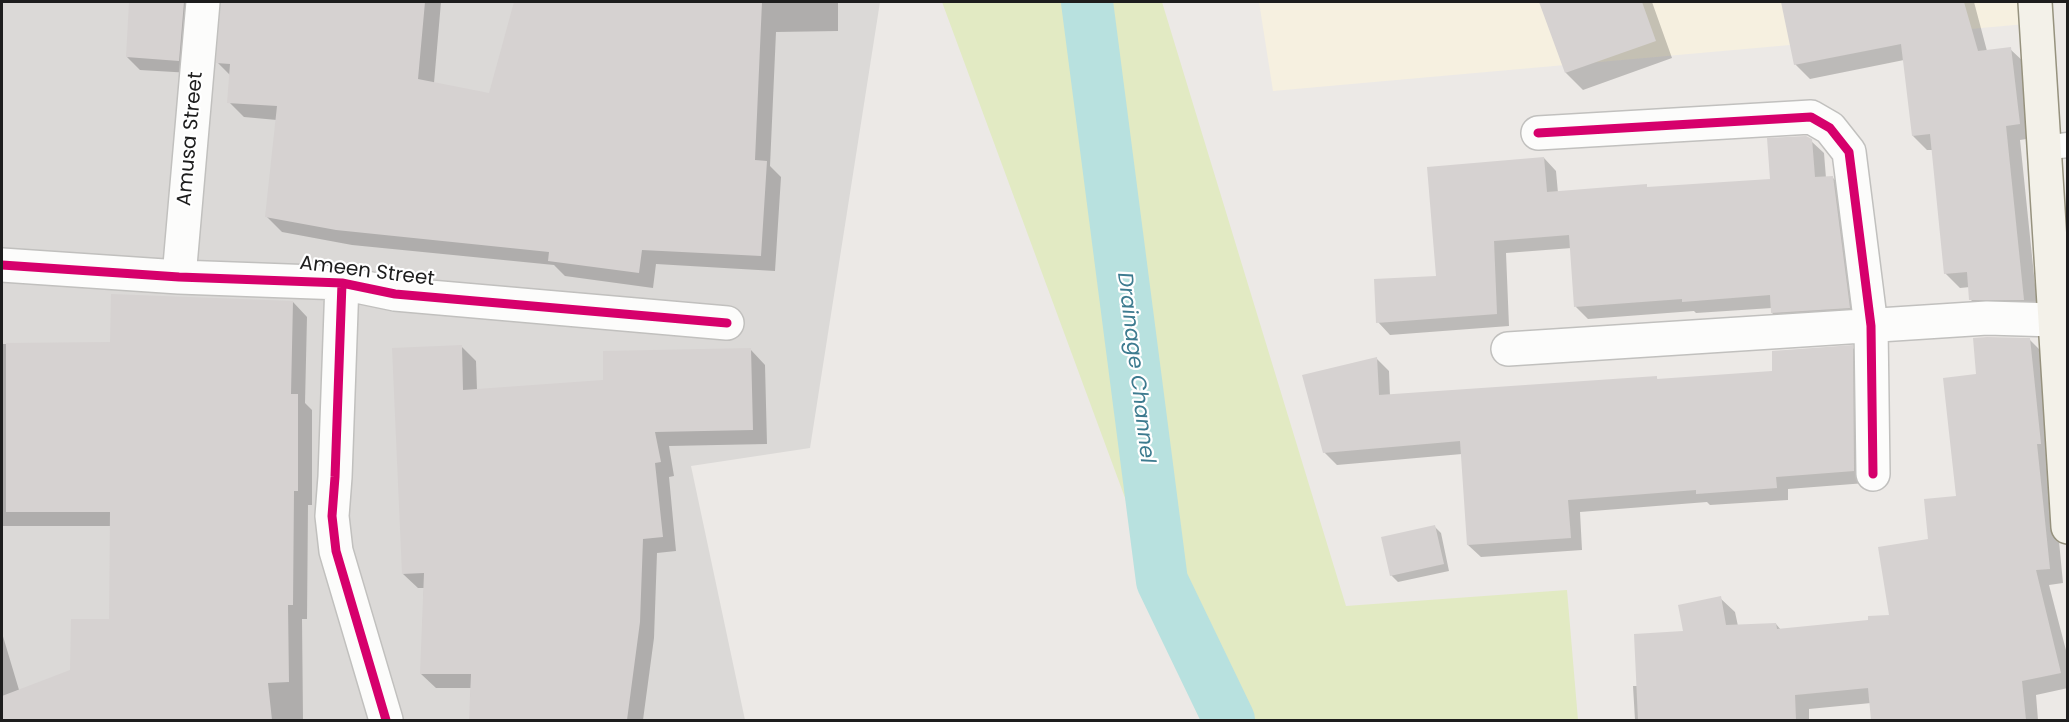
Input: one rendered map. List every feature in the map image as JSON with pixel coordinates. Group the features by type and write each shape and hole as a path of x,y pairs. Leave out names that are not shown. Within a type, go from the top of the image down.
{"main road":[{"path":"2035,2 2055,147 2056,320 2067,527"}],"street":[{"name":"Amusa Street","path":"179,277 203,2"},
{"path":"1538,134 1811,117 1830,128 1849,152 1871,326 1873,474"},
{"name":"Ameen Street","path":"2,265 179,277 342,283 395,294 727,323"},
{"path":"342,283 332,516 336,551 386,720"},
{"path":"1508,349 1987,318 2056,320"}],"shaded area":[{"path":"2,2 880,2 810,448 691,466 745,720 2,720"},
{"path":"1259,2 2024,2 2026,24 1273,91"}],"green space":[{"path":"942,2 1162,2 1346,606 1567,590 1578,720 1207,720"}],"building":[{"path":"129,2 184,2 179,61 126,57"},
{"path":"221,2 425,2 418,79 489,93 514,2 762,2 755,160 767,161 761,256 642,250 639,273 548,261 549,252 336,230 265,217 277,106 227,103 230,64 216,63"},
{"path":"1539,2 1642,2 1656,41 1565,73"},
{"path":"1781,2 1964,2 1978,51 2011,47 2020,124 2006,126 2024,300 1969,300 1967,272 1944,274 1930,134 1912,136 1901,44 1794,65"},
{"path":"1806,136 1812,139 1815,177 1833,176 1850,308 1771,313 1770,295 1574,307 1569,235 1494,241 1497,314 1376,323 1374,279 1436,276 1427,167 1544,157 1547,192 1647,184 1647,187 1770,179 1767,138"},
{"path":"111,294 293,301 291,394 298,394 298,491 294,491 293,605 288,605 289,682 268,683 272,720 2,720 2,696 70,670 71,619 109,619 110,512 6,512 6,343 110,342"},
{"path":"1973,338 2030,338 2041,444 2037,444 2050,569 2036,570 2061,673 2022,681 2026,720 1871,720 1868,688 1795,695 1796,720 1638,720 1634,634 1683,631 1678,605 1721,596 1726,625 1776,623 1777,629 1868,620 1868,616 1889,615 1878,547 1928,539 1924,499 1956,496 1943,378 1976,374"},
{"path":"462,345 463,390 603,380 603,351 751,348 753,430 655,432 661,462 655,463 663,537 643,539 640,622 627,720 469,720 471,674 420,674 424,573 402,574 392,348"},
{"path":"1853,345 1854,471 1776,477 1777,488 1696,494 1696,490 1568,500 1571,538 1467,545 1460,441 1323,453 1302,375 1377,357 1379,395 1657,376 1657,379 1772,371 1772,351"},
{"path":"1435,525 1444,564 1390,576 1381,537"}],"waterway":[{"name":"Drainage Channel","path":"1087,2 1162,581 1229,720"}],"cycle path":[{"path":"1538,133 1811,117 1830,128 1849,152 1871,326 1873,474"},
{"path":"2,265 179,277 342,283 395,294 727,323"},
{"path":"342,283 332,516 336,551 386,720"}]}
